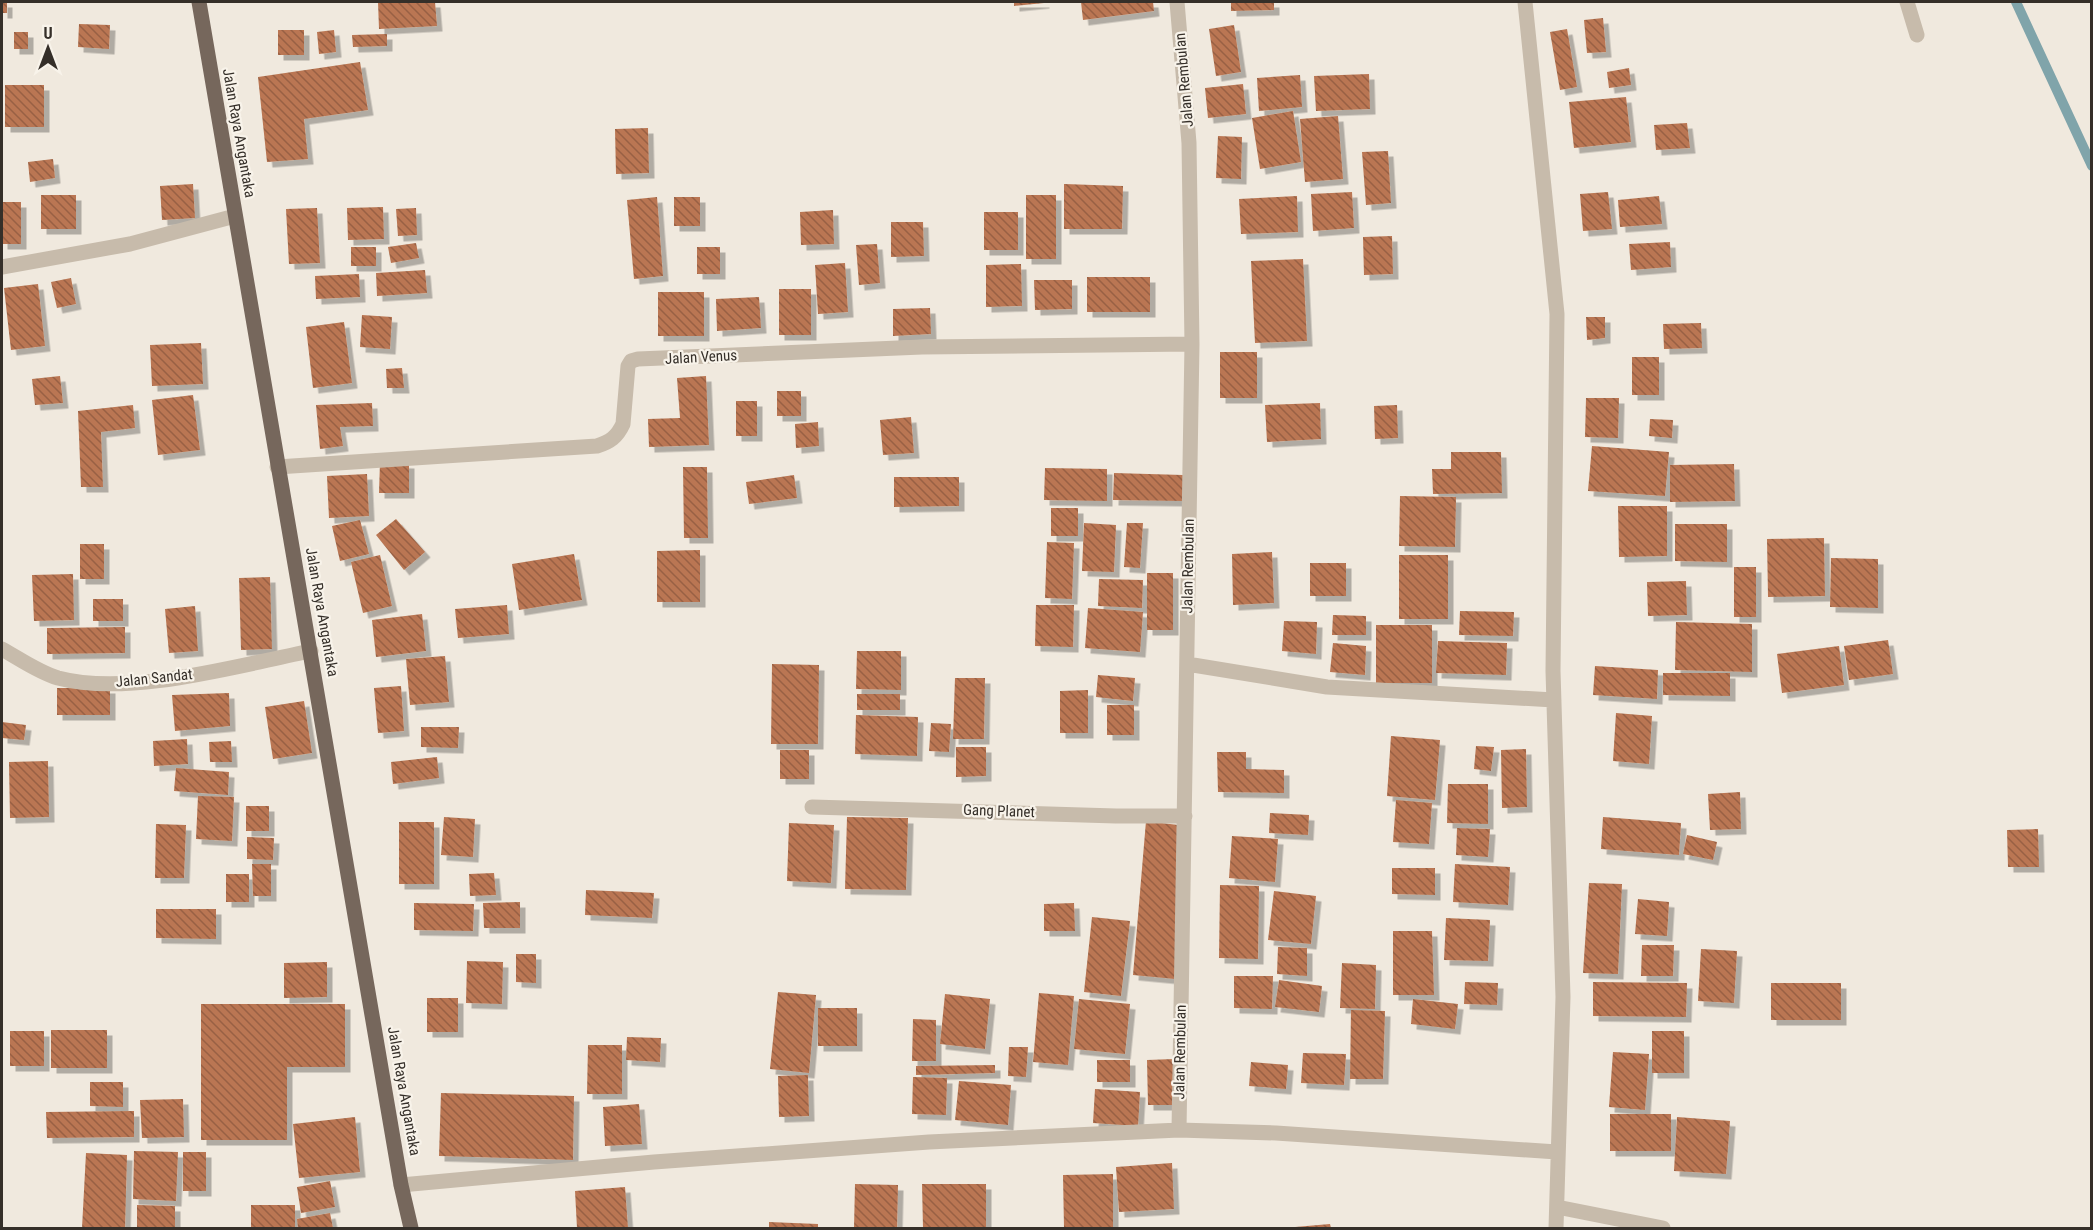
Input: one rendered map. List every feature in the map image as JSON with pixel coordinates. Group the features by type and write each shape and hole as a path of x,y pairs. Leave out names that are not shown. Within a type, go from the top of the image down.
{"main road":[{"name":"Jalan Raya Angantaka","path":"199,2 277,466 312,651 401,1185 411,1228"}],"street":[{"name":"Jalan Rembulan","path":"1177,2 1189,144 1192,344 1179,1130"},
{"path":"1525,2 1557,314 1554,700 1563,997 1556,1228"},
{"path":"1907,2 1917,35"},
{"path":"2,267 130,244 235,216"},
{"name":"Jalan Venus","path":"277,466 597,446 607,443 620,432 623,424 628,366 631,361 638,359 922,347 1192,344"},
{"name":"Jalan Sandat","path":"2,649 57,678 100,683 158,681 312,651"},
{"path":"1187,664 1327,687 1554,700"},
{"name":"Gang Planet","path":"812,807 1185,816"},
{"path":"401,1185 654,1162 883,1145 1179,1130 1276,1133 1557,1152"},
{"path":"1557,1207 1663,1228"}],"building":[{"path":"2,2 7,2 7,13 2,13"},
{"path":"378,2 435,2 437,26 379,29"},
{"path":"1014,2 1044,2 1044,3 1014,6"},
{"path":"1081,2 1153,2 1154,11 1083,20"},
{"path":"1231,2 1274,2 1274,10 1231,11"},
{"path":"1603,18 1606,52 1587,53 1584,20"},
{"path":"79,24 110,25 109,49 78,47"},
{"path":"1234,25 1241,72 1216,76 1209,29"},
{"path":"1567,29 1577,87 1560,90 1550,32"},
{"path":"278,30 304,30 304,55 278,55"},
{"path":"334,30 336,52 319,54 317,32"},
{"path":"14,32 28,32 28,49 14,49"},
{"path":"387,34 387,46 353,47 352,35"},
{"path":"360,62 368,110 304,119 308,159 267,162 258,77"},
{"path":"1629,68 1631,85 1609,88 1607,72"},
{"path":"1369,74 1370,109 1316,111 1314,76"},
{"path":"1300,75 1302,107 1259,111 1257,78"},
{"path":"1243,84 1246,114 1208,118 1205,88"},
{"path":"5,85 44,85 44,127 5,127"},
{"path":"1626,97 1631,142 1574,148 1569,102"},
{"path":"1293,111 1301,162 1260,169 1252,118"},
{"path":"1338,116 1343,179 1305,182 1300,119"},
{"path":"1687,123 1690,148 1656,150 1654,125"},
{"path":"648,128 649,173 616,174 615,129"},
{"path":"1218,136 1242,137 1241,179 1216,178"},
{"path":"1388,151 1391,203 1366,205 1362,152"},
{"path":"53,159 55,178 30,182 28,162"},
{"path":"193,184 195,218 162,220 160,186"},
{"path":"1064,184 1123,186 1122,229 1064,229"},
{"path":"1352,192 1354,228 1313,231 1311,194"},
{"path":"1608,192 1612,229 1583,231 1580,194"},
{"path":"41,195 76,195 76,229 41,229"},
{"path":"1026,195 1056,195 1056,259 1026,259"},
{"path":"1297,196 1298,232 1241,234 1239,199"},
{"path":"1659,196 1662,224 1620,227 1618,200"},
{"path":"657,197 663,276 634,279 627,200"},
{"path":"674,197 700,197 700,226 674,226"},
{"path":"2,202 21,202 21,244 2,244"},
{"path":"383,207 384,239 348,240 347,208"},
{"path":"317,208 320,263 289,264 286,209"},
{"path":"416,208 417,235 398,236 396,209"},
{"path":"833,210 834,244 801,245 800,212"},
{"path":"984,212 1018,212 1018,250 984,250"},
{"path":"891,222 923,222 924,256 891,257"},
{"path":"1392,236 1393,274 1364,275 1363,237"},
{"path":"1670,242 1671,267 1631,270 1629,244"},
{"path":"416,243 419,258 391,263 388,247"},
{"path":"877,244 880,283 859,285 856,245"},
{"path":"351,247 376,247 376,266 351,266"},
{"path":"697,247 720,247 720,274 697,274"},
{"path":"1303,259 1307,341 1255,343 1251,261"},
{"path":"845,263 848,312 818,314 815,265"},
{"path":"1021,264 1022,306 986,307 986,265"},
{"path":"425,270 427,293 377,296 376,273"},
{"path":"359,274 360,297 316,299 315,276"},
{"path":"1087,277 1150,277 1150,312 1087,312"},
{"path":"71,278 76,304 57,308 51,282"},
{"path":"1034,280 1072,280 1072,309 1035,310"},
{"path":"38,284 45,346 11,350 4,288"},
{"path":"779,289 811,289 811,335 779,335"},
{"path":"658,292 704,292 704,336 658,336"},
{"path":"759,297 761,328 717,331 716,299"},
{"path":"930,308 931,334 893,336 893,309"},
{"path":"362,315 392,317 390,349 360,347"},
{"path":"1586,317 1605,317 1605,338 1587,340"},
{"path":"344,322 352,383 313,388 306,327"},
{"path":"1701,323 1702,348 1664,349 1663,324"},
{"path":"201,343 203,384 152,386 150,345"},
{"path":"1220,352 1257,352 1257,398 1220,398"},
{"path":"1632,357 1659,357 1659,395 1632,395"},
{"path":"402,368 404,388 387,388 386,369"},
{"path":"60,376 63,403 35,405 32,379"},
{"path":"706,376 709,445 649,447 648,419 680,418 677,378"},
{"path":"777,391 801,391 801,416 777,416"},
{"path":"193,395 200,450 158,455 152,400"},
{"path":"1586,398 1619,398 1618,438 1585,437"},
{"path":"736,401 757,401 757,436 736,436"},
{"path":"372,403 373,426 340,427 343,446 320,449 316,405"},
{"path":"1320,403 1321,439 1267,442 1265,405"},
{"path":"133,405 135,428 101,432 103,487 81,487 78,411"},
{"path":"1397,405 1398,438 1375,439 1374,406"},
{"path":"911,417 914,453 883,455 880,420"},
{"path":"1650,419 1673,420 1672,438 1649,436"},
{"path":"818,422 819,446 796,448 795,424"},
{"path":"1592,446 1669,452 1665,496 1588,491"},
{"path":"1451,452 1501,452 1502,493 1433,494 1432,469 1451,469"},
{"path":"380,462 409,463 409,493 379,493"},
{"path":"1734,464 1735,501 1670,502 1670,465"},
{"path":"683,467 707,467 708,538 684,538"},
{"path":"1045,468 1107,469 1107,501 1044,500"},
{"path":"1114,473 1183,475 1183,501 1113,500"},
{"path":"367,474 369,516 329,518 327,476"},
{"path":"794,475 797,498 749,504 746,482"},
{"path":"894,477 959,477 959,506 894,507"},
{"path":"1400,496 1456,497 1455,547 1399,546"},
{"path":"1618,506 1667,506 1667,556 1619,557"},
{"path":"1051,508 1078,508 1078,536 1051,536"},
{"path":"396,519 425,552 404,570 376,535"},
{"path":"360,520 369,554 340,561 332,526"},
{"path":"1084,523 1116,525 1114,572 1082,571"},
{"path":"1127,523 1143,523 1140,568 1124,567"},
{"path":"1675,524 1727,524 1727,562 1675,561"},
{"path":"1824,538 1825,596 1768,597 1767,539"},
{"path":"1047,542 1074,543 1072,599 1045,598"},
{"path":"80,544 104,544 104,579 80,579"},
{"path":"700,550 700,602 657,602 657,551"},
{"path":"1272,552 1274,603 1233,605 1232,554"},
{"path":"574,554 582,600 519,610 512,564"},
{"path":"380,555 392,606 363,613 351,562"},
{"path":"1399,555 1448,555 1448,619 1399,619"},
{"path":"1831,558 1878,559 1878,608 1830,607"},
{"path":"1310,563 1346,563 1346,596 1310,596"},
{"path":"1734,567 1756,567 1756,617 1734,617"},
{"path":"1147,573 1173,573 1173,630 1147,630"},
{"path":"73,574 74,620 34,621 32,575"},
{"path":"270,577 272,649 241,650 239,578"},
{"path":"1099,579 1143,580 1142,608 1098,606"},
{"path":"1686,581 1687,615 1648,616 1647,582"},
{"path":"93,599 123,599 123,621 93,621"},
{"path":"507,605 509,634 458,638 455,609"},
{"path":"1036,605 1074,605 1073,647 1035,646"},
{"path":"195,606 198,651 169,653 165,609"},
{"path":"1088,608 1143,612 1140,652 1085,648"},
{"path":"1460,611 1514,612 1513,636 1459,635"},
{"path":"422,614 426,651 376,657 372,620"},
{"path":"1333,615 1366,616 1366,635 1332,635"},
{"path":"1284,621 1317,622 1316,654 1282,651"},
{"path":"1676,622 1752,624 1752,672 1675,670"},
{"path":"1376,625 1432,625 1432,683 1376,683"},
{"path":"125,627 125,653 47,654 47,628"},
{"path":"1888,640 1893,674 1849,680 1844,646"},
{"path":"1438,641 1507,643 1506,675 1436,673"},
{"path":"1333,643 1366,646 1365,675 1330,672"},
{"path":"1839,646 1844,685 1782,693 1777,654"},
{"path":"857,651 901,651 901,690 856,689"},
{"path":"445,656 449,702 410,705 406,659"},
{"path":"772,664 819,665 818,744 771,744"},
{"path":"1595,666 1658,670 1657,699 1593,695"},
{"path":"1663,673 1730,673 1730,696 1663,695"},
{"path":"1098,675 1135,678 1133,701 1096,697"},
{"path":"955,678 985,678 984,739 953,739"},
{"path":"401,686 404,731 378,733 374,688"},
{"path":"57,688 110,688 110,715 57,715"},
{"path":"1088,690 1088,733 1060,733 1060,691"},
{"path":"229,693 230,726 175,731 172,695"},
{"path":"857,694 900,694 900,710 857,710"},
{"path":"304,701 312,753 273,759 265,707"},
{"path":"1107,705 1134,705 1134,735 1107,735"},
{"path":"1616,713 1652,716 1649,764 1613,761"},
{"path":"856,715 918,717 917,756 855,754"},
{"path":"2,722 26,725 24,740 2,738"},
{"path":"931,723 951,724 949,752 929,751"},
{"path":"421,727 459,727 458,748 421,747"},
{"path":"1391,736 1440,740 1435,800 1387,796"},
{"path":"187,739 188,764 154,766 153,741"},
{"path":"231,741 232,762 210,762 209,742"},
{"path":"1476,746 1494,747 1491,771 1474,769"},
{"path":"956,747 986,747 986,776 956,777"},
{"path":"1526,749 1527,807 1502,808 1501,750"},
{"path":"780,750 809,750 809,779 780,779"},
{"path":"1217,752 1246,752 1246,769 1284,770 1284,793 1218,792"},
{"path":"437,757 439,778 393,784 391,762"},
{"path":"48,761 49,817 10,818 9,762"},
{"path":"176,768 229,772 228,795 174,791"},
{"path":"1448,784 1488,784 1488,824 1447,823"},
{"path":"1740,792 1741,829 1710,830 1708,794"},
{"path":"198,796 234,797 232,841 196,839"},
{"path":"1396,800 1432,803 1429,844 1393,842"},
{"path":"246,806 269,806 269,831 246,831"},
{"path":"1270,813 1309,815 1308,835 1269,833"},
{"path":"444,817 475,819 473,857 441,855"},
{"path":"847,817 908,818 906,890 845,889"},
{"path":"1603,817 1681,823 1679,855 1601,849"},
{"path":"1146,821 1178,825 1175,979 1133,975"},
{"path":"399,822 434,822 434,884 399,884"},
{"path":"789,823 834,825 831,883 787,881"},
{"path":"156,824 186,825 184,878 155,878"},
{"path":"1457,828 1490,829 1488,857 1456,855"},
{"path":"2038,829 2039,867 2008,867 2007,830"},
{"path":"1687,835 1717,842 1713,860 1683,854"},
{"path":"1232,836 1278,839 1275,882 1229,878"},
{"path":"247,837 274,838 273,860 247,859"},
{"path":"252,864 271,864 271,896 253,896"},
{"path":"1455,864 1510,867 1508,905 1453,902"},
{"path":"1392,868 1435,868 1435,895 1392,894"},
{"path":"494,873 496,895 470,896 469,874"},
{"path":"226,874 249,874 249,902 226,902"},
{"path":"1589,883 1622,884 1618,974 1583,973"},
{"path":"1220,885 1259,886 1258,959 1219,958"},
{"path":"586,890 654,893 652,918 585,915"},
{"path":"1274,891 1316,896 1311,944 1268,940"},
{"path":"1638,899 1669,902 1667,936 1635,934"},
{"path":"520,902 520,928 484,928 483,903"},
{"path":"414,903 474,904 473,931 414,930"},
{"path":"1074,903 1075,931 1044,931 1044,904"},
{"path":"156,909 216,909 216,939 156,938"},
{"path":"1092,917 1130,921 1121,996 1084,992"},
{"path":"1446,918 1490,920 1488,961 1444,960"},
{"path":"1393,931 1432,931 1434,995 1393,995"},
{"path":"1642,945 1674,945 1673,976 1641,976"},
{"path":"1278,947 1307,948 1307,976 1277,974"},
{"path":"1701,949 1737,951 1734,1003 1698,1001"},
{"path":"516,954 536,954 536,983 516,982"},
{"path":"467,961 503,962 502,1004 466,1003"},
{"path":"327,962 327,997 284,998 284,963"},
{"path":"1342,963 1376,965 1375,1009 1340,1008"},
{"path":"1234,976 1273,976 1272,1009 1234,1008"},
{"path":"1279,980 1322,986 1319,1012 1275,1007"},
{"path":"1465,982 1498,983 1497,1005 1464,1004"},
{"path":"1593,982 1687,983 1686,1017 1593,1016"},
{"path":"1771,983 1841,983 1841,1020 1771,1020"},
{"path":"778,992 816,995 809,1073 770,1069"},
{"path":"1039,993 1074,996 1068,1065 1033,1062"},
{"path":"945,994 990,999 985,1049 940,1044"},
{"path":"427,998 458,998 458,1032 427,1032"},
{"path":"1079,999 1130,1004 1125,1054 1074,1049"},
{"path":"1413,999 1458,1004 1455,1029 1411,1024"},
{"path":"201,1004 345,1004 345,1067 287,1067 287,1140 201,1140"},
{"path":"818,1008 857,1008 857,1046 818,1046"},
{"path":"1351,1010 1385,1011 1383,1079 1350,1079"},
{"path":"913,1019 936,1020 936,1061 912,1061"},
{"path":"51,1030 107,1030 107,1068 51,1068"},
{"path":"10,1031 44,1031 44,1066 10,1066"},
{"path":"1652,1031 1684,1031 1684,1073 1652,1073"},
{"path":"627,1037 661,1038 660,1062 626,1060"},
{"path":"588,1045 622,1045 622,1094 587,1094"},
{"path":"1009,1047 1028,1047 1026,1077 1008,1076"},
{"path":"1613,1052 1649,1054 1645,1110 1609,1107"},
{"path":"1303,1053 1346,1054 1344,1085 1301,1083"},
{"path":"1174,1059 1175,1105 1148,1105 1147,1060"},
{"path":"1097,1060 1130,1060 1130,1082 1097,1082"},
{"path":"1251,1062 1288,1065 1286,1089 1249,1086"},
{"path":"995,1065 995,1073 916,1075 916,1066"},
{"path":"808,1075 809,1116 779,1117 778,1076"},
{"path":"913,1077 947,1078 946,1115 912,1114"},
{"path":"959,1081 1011,1085 1008,1125 955,1120"},
{"path":"90,1082 123,1082 123,1107 90,1106"},
{"path":"1095,1089 1140,1092 1138,1126 1093,1123"},
{"path":"441,1093 574,1096 573,1160 439,1156"},
{"path":"183,1099 184,1137 142,1138 140,1100"},
{"path":"639,1104 642,1144 605,1146 603,1107"},
{"path":"134,1111 134,1137 47,1138 46,1112"},
{"path":"1610,1114 1671,1114 1671,1151 1610,1151"},
{"path":"355,1117 360,1172 299,1178 293,1124"},
{"path":"1677,1117 1730,1121 1726,1174 1674,1171"},
{"path":"134,1151 178,1152 176,1201 133,1199"},
{"path":"183,1152 206,1152 206,1191 183,1191"},
{"path":"86,1153 127,1155 125,1228 82,1228"},
{"path":"1172,1163 1174,1209 1119,1212 1116,1167"},
{"path":"1113,1174 1113,1228 1064,1228 1063,1175"},
{"path":"330,1181 335,1207 301,1213 297,1187"},
{"path":"855,1184 898,1185 897,1228 854,1228"},
{"path":"922,1184 986,1184 986,1228 923,1228"},
{"path":"625,1187 628,1228 577,1228 575,1191"},
{"path":"137,1205 175,1206 175,1228 137,1228"},
{"path":"251,1205 295,1205 295,1228 251,1228"},
{"path":"330,1213 333,1228 298,1228 297,1219"},
{"path":"769,1222 818,1224 818,1228 769,1228"},
{"path":"1330,1224 1331,1228 1295,1228 1295,1227"}],"waterway":[{"path":"2016,2 2092,166"}]}
